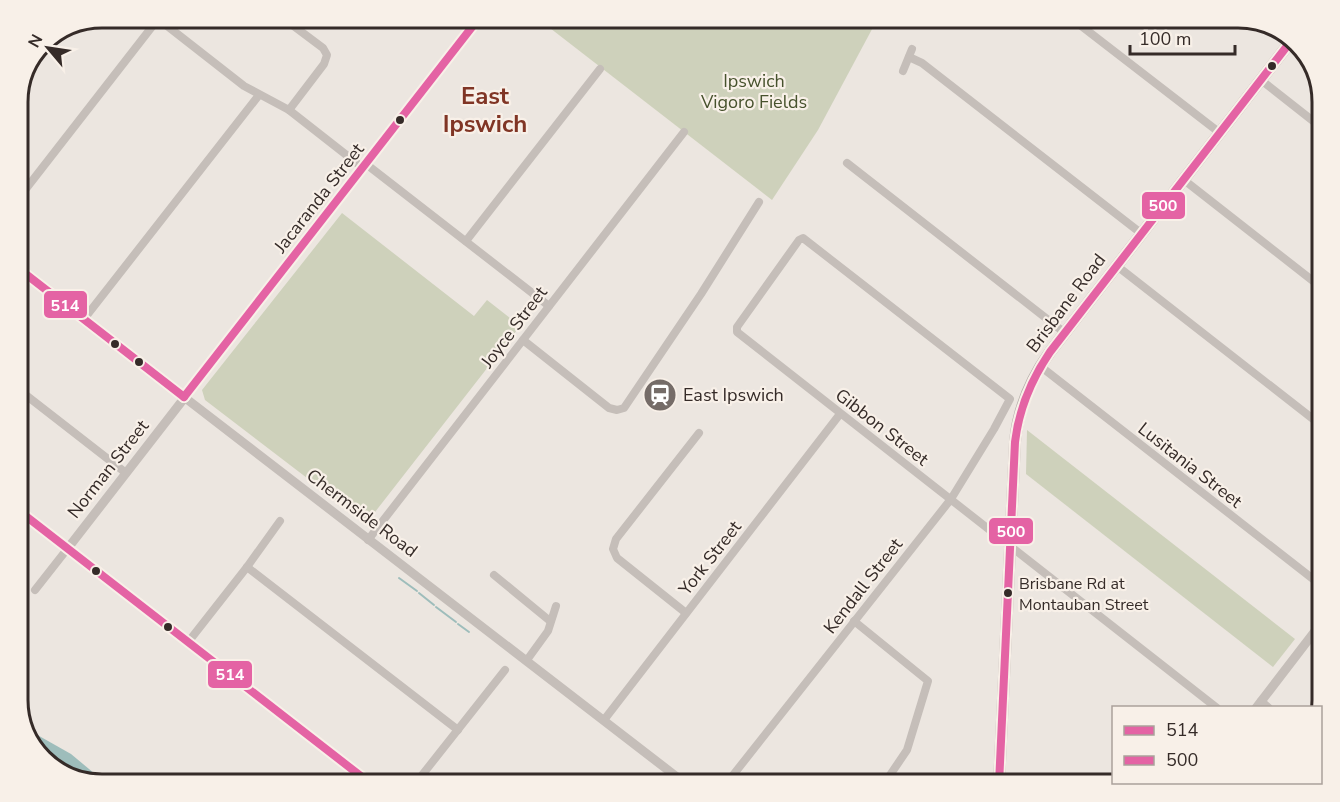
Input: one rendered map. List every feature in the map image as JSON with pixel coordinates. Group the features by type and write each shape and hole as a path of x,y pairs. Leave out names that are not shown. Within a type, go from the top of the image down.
{"main road":[{"name":"Brisbane Road","path":"999,774 1016,432 1023,400 1040,366 1286,47"}],"street":[{"path":"29,185 149,28"},
{"path":"170,28 259,95 289,110 466,241 549,306"},
{"path":"289,110 324,64 327,55 323,48 296,28"},
{"name":"Jacaranda Street","path":"184,398 471,28"},
{"path":"1084,28 1220,133"},
{"path":"903,71 910,53 1142,234"},
{"path":"466,241 600,69"},
{"path":"1261,80 1311,119"},
{"path":"84,319 259,95"},
{"name":"Joyce Street","path":"369,540 684,132"},
{"path":"847,163 1065,333"},
{"path":"1184,180 1311,280"},
{"path":"523,340 609,408 619,410 626,406 759,202"},
{"name":"Gibbon Street","path":"1010,398 803,238 799,240 736,330 1214,706"},
{"path":"1117,266 1312,418"},
{"name":"Chermside Road","path":"29,276 673,774"},
{"name":"Lusitania Street","path":"1040,366 1312,578"},
{"path":"29,397 126,472"},
{"name":"Norman Street","path":"35,590 184,398"},
{"name":"Kendall Street","path":"734,774 951,499 994,429 1010,398"},
{"name":"York Street","path":"604,720 840,414"},
{"path":"686,613 617,558 613,549 616,539 699,433"},
{"path":"29,518 358,774"},
{"path":"189,641 280,522"},
{"path":"247,567 458,730"},
{"path":"494,575 550,621"},
{"path":"526,660 548,631 556,606"},
{"path":"855,621 928,681 907,750 891,774"},
{"path":"1262,705 1312,636"},
{"path":"423,774 505,670"}],"green space":[{"name":"Ipswich Vigoro Fields","path":"550,28 873,28 818,130 772,200"},
{"path":"342,213 474,316 487,300 520,326 368,521 362,520 205,400 202,390"},
{"path":"1027,430 1295,639 1273,667 1026,474"}],"water":[{"path":"38,735 71,754 94,773 66,764 50,752"}],"waterway":[{"path":"399,578 417,591"},
{"path":"419,593 434,605"},
{"path":"436,607 456,622"},
{"path":"458,624 469,632"}],"transit line":[{"name":"514","path":"184,397 471,28"},
{"name":"500","path":"999,774 1015,442 1019,418 1027,395 1050,352 1286,47"},
{"name":"514","path":"29,277 184,397"},
{"name":"514","path":"29,519 358,774"}],"place":[{"name":"East Ipswich","path":"660,395"},
{"name":"Brisbane Rd at Montauban Street","path":"1008,593"}],"district":[{"name":"East Ipswich","path":"485,110"}]}
